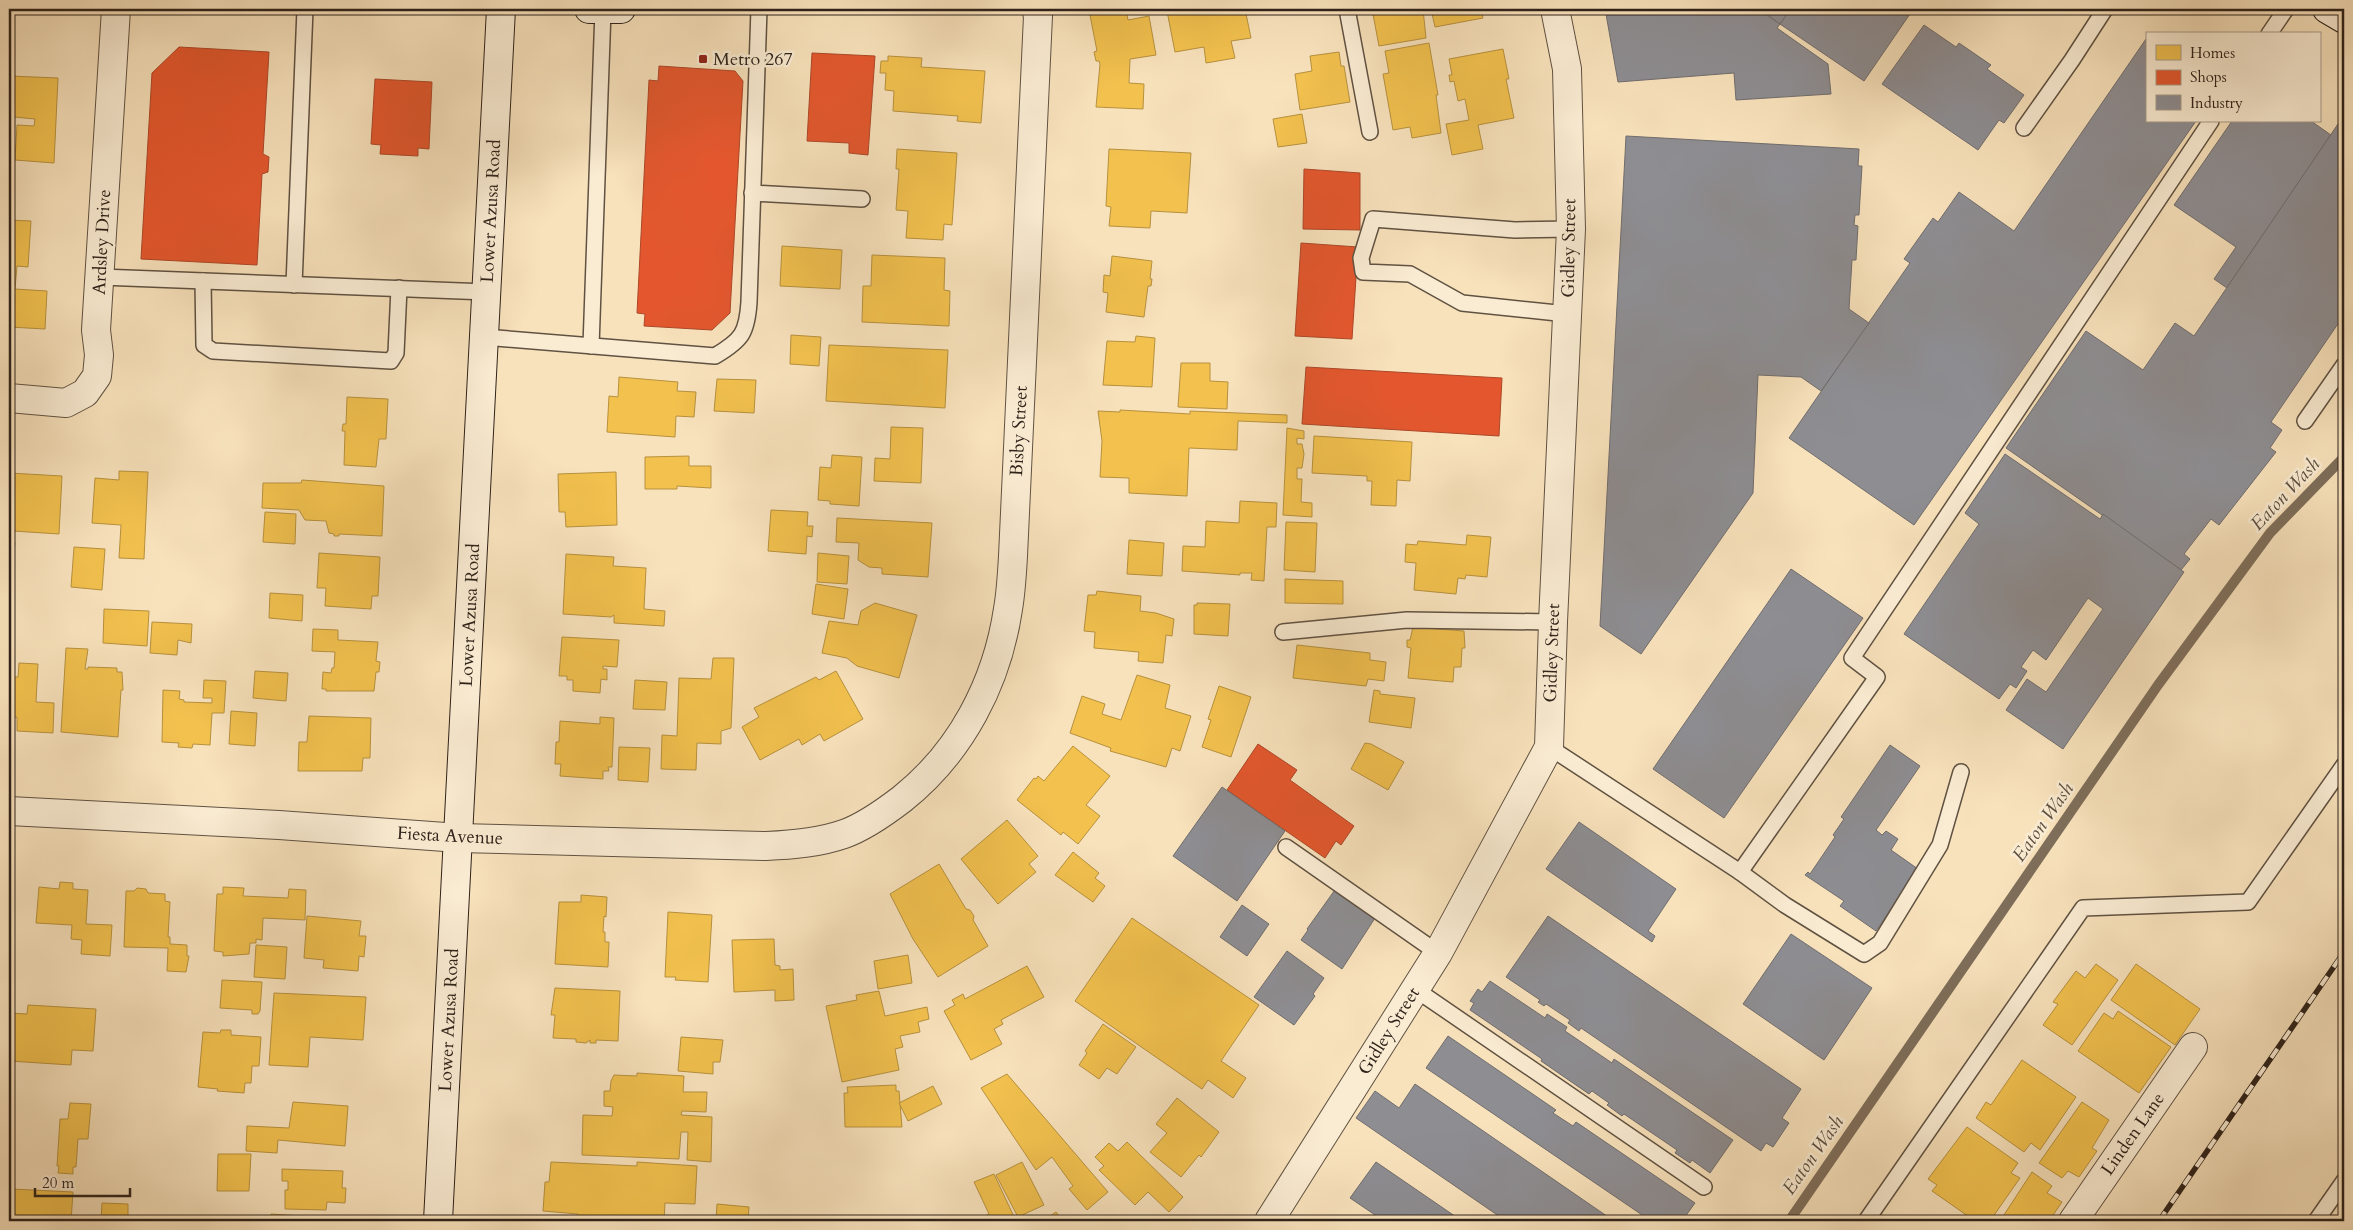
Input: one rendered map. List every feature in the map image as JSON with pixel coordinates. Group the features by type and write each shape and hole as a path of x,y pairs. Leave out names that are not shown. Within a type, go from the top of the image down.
{"street":[{"name":"Ardsley Drive","path":"9,398 66,403 84,394 97,376 100,355 96,330 101,277 116,9"},
{"name":"Lower Azusa Road","path":"438,1221 501,9"},
{"name":"Bisby Street","path":"885,812 922,782 954,747 979,703 996,664 1008,609 1014,527 1037,26 1036,9"},
{"name":"Gidley Street","path":"1276,1219 1438,953 1549,747 1552,622 1571,229 1567,69 1555,9"},
{"path":"2327,9 2344,19"},
{"name":"Fiesta Avenue","path":"9,811 279,825 459,838 766,846 805,844 845,834 885,812"},
{"name":"Linden Lane","path":"2073,1221 2193,1047"}],"lane":[{"path":"294,285 305,9"},
{"path":"591,346 604,9"},
{"path":"484,337 715,356 734,342 747,325 759,9"},
{"path":"1347,9 1370,132"},
{"path":"2024,128 2105,9"},
{"path":"2270,32 2286,9"},
{"path":"1740,872 1877,677 1852,658 2210,122"},
{"path":"752,193 862,199"},
{"path":"1567,314 1462,303 1410,274 1363,272 1361,258 1373,219 1515,230 1571,229"},
{"path":"101,277 487,292"},
{"path":"203,281 204,345 213,351 391,360 396,353 399,288"},
{"path":"2305,421 2344,365"},
{"path":"1283,632 1407,620 1552,622"},
{"path":"1549,747 1855,950 1864,954 1880,943 1940,845 1961,772"},
{"path":"1866,1221 2083,908 2248,902 2344,765"},
{"path":"1286,848 1438,953"},
{"path":"1415,990 1704,1187"},
{"path":"2316,1221 2344,1181"}],"building: Homes":[{"path":"1126,9 1128,20 1149,16 1156,55 1130,59 1129,83 1144,84 1143,109 1096,107 1100,64 1099,61 1096,61 1094,52 1097,51 1090,15"},
{"path":"1180,9 1245,9 1251,38 1231,41 1235,58 1206,63 1204,47 1175,52 1167,11"},
{"path":"1372,9 1423,9 1426,38 1379,46"},
{"path":"1431,9 1481,9 1483,18 1435,27"},
{"path":"1429,43 1438,95 1436,95 1441,133 1412,138 1410,127 1393,130 1383,74 1389,73 1385,51"},
{"path":"1503,49 1509,79 1506,79 1514,118 1478,125 1483,149 1452,155 1446,124 1469,120 1465,99 1458,101 1454,81 1450,82 1449,75 1452,75 1449,59"},
{"path":"1339,52 1341,66 1344,66 1350,102 1300,110 1295,74 1312,71 1310,56"},
{"path":"888,56 922,58 921,67 985,71 981,123 957,121 958,116 893,111 894,91 885,90 886,73 880,73 881,61 888,61"},
{"path":"9,76 58,78 54,163 15,160 17,125 34,126 35,119 14,117 12,145 9,145"},
{"path":"1302,114 1307,143 1278,147 1273,119"},
{"path":"897,149 957,153 952,225 944,224 943,240 906,238 908,211 896,210 899,169 896,169"},
{"path":"1109,149 1191,153 1187,213 1151,211 1150,228 1109,226 1111,207 1106,206"},
{"path":"9,220 31,221 28,267 17,266 15,289 47,291 45,329 9,327"},
{"path":"782,246 842,250 840,289 780,286"},
{"path":"872,255 945,258 944,290 950,291 949,326 862,322 863,286 871,286"},
{"path":"1112,256 1152,261 1151,286 1148,286 1144,317 1106,312 1108,293 1103,292 1104,275 1110,276"},
{"path":"791,335 821,337 819,366 790,364"},
{"path":"1136,336 1155,338 1152,387 1103,385 1107,341 1135,342"},
{"path":"829,345 948,350 945,408 826,401"},
{"path":"1181,363 1210,363 1210,381 1228,382 1227,409 1178,407"},
{"path":"619,377 678,382 677,391 696,392 694,417 676,416 675,437 607,432 609,396 618,397"},
{"path":"717,379 756,380 754,413 714,411"},
{"path":"347,397 388,399 386,439 379,439 376,467 344,465 345,431 342,431 343,424 346,424"},
{"path":"1120,410 1190,414 1190,411 1287,415 1287,423 1238,421 1237,450 1189,448 1187,496 1129,493 1129,478 1100,477 1102,441 1098,411 1120,412"},
{"path":"891,427 923,428 921,483 874,481 875,458 890,459"},
{"path":"1287,428 1304,431 1304,439 1297,438 1297,444 1302,444 1304,454 1302,468 1297,468 1297,479 1302,479 1301,502 1312,503 1312,517 1283,515"},
{"path":"1314,436 1412,442 1410,481 1397,480 1396,506 1371,505 1372,481 1367,481 1367,476 1312,473"},
{"path":"832,455 862,457 859,506 830,504 830,501 818,500 820,467 831,468"},
{"path":"689,456 689,466 711,466 711,488 677,486 677,489 645,489 645,457"},
{"path":"119,471 148,472 144,559 119,558 121,525 92,523 95,478 119,480"},
{"path":"616,472 617,525 566,527 565,512 559,512 558,474"},
{"path":"9,473 62,476 59,534 13,531 12,543 15,543 11,574 9,574"},
{"path":"302,480 384,486 382,536 339,534 339,536 334,536 334,534 329,533 326,521 305,520 299,510 262,508 263,483 301,483"},
{"path":"1240,501 1277,503 1276,527 1267,527 1264,581 1251,580 1252,573 1240,573 1240,575 1182,571 1183,546 1205,547 1206,521 1239,523"},
{"path":"771,510 808,512 807,526 813,526 812,537 807,536 806,554 768,551"},
{"path":"265,512 296,514 295,544 263,542"},
{"path":"837,518 932,523 928,577 882,574 882,568 869,567 858,560 859,543 836,542"},
{"path":"1286,522 1317,523 1315,572 1284,570"},
{"path":"1467,535 1491,537 1487,577 1466,575 1465,579 1458,578 1456,594 1414,590 1416,563 1405,562 1406,544 1417,545 1418,541 1466,545"},
{"path":"1129,540 1164,543 1162,576 1127,574"},
{"path":"74,547 105,549 102,590 71,587"},
{"path":"319,553 380,557 378,596 372,596 371,609 325,606 326,588 317,588"},
{"path":"818,553 849,556 847,584 817,582"},
{"path":"566,554 614,557 613,566 646,568 644,609 665,611 664,626 614,623 614,615 611,617 563,614"},
{"path":"1285,579 1343,581 1343,604 1285,603"},
{"path":"816,584 848,589 844,619 812,614"},
{"path":"1097,591 1141,596 1140,611 1156,613 1174,619 1172,636 1166,635 1163,663 1138,661 1139,652 1094,648 1095,632 1084,631 1088,595 1096,595"},
{"path":"270,593 303,595 302,621 269,618"},
{"path":"875,603 917,615 899,678 857,666 847,658 822,653 829,621 858,625 861,611"},
{"path":"1197,603 1230,604 1228,636 1194,634 1194,605 1197,605"},
{"path":"104,609 149,611 147,646 103,643"},
{"path":"152,622 192,624 191,643 178,640 177,655 150,653"},
{"path":"1413,627 1464,631 1465,648 1462,648 1461,667 1454,667 1453,682 1408,678 1411,648 1407,647 1407,640 1410,640"},
{"path":"313,629 338,630 338,640 378,642 376,661 380,662 379,672 376,672 374,691 326,691 326,689 322,689 323,672 331,673 332,668 334,668 335,652 312,651"},
{"path":"562,637 619,640 617,667 603,666 603,669 607,669 607,680 601,679 600,693 573,691 573,680 567,680 567,676 559,676"},
{"path":"1297,645 1370,653 1370,660 1386,662 1384,681 1368,679 1366,686 1293,678"},
{"path":"66,648 88,649 85,669 88,669 88,667 117,668 117,672 122,672 123,690 121,690 118,737 61,732"},
{"path":"713,658 734,658 731,728 721,731 721,744 697,743 696,770 661,769 662,735 677,736 679,678 711,679"},
{"path":"19,663 38,664 36,702 54,703 53,733 17,731 17,717 9,717 9,677 18,677"},
{"path":"255,671 288,673 286,701 253,698"},
{"path":"836,671 863,719 824,741 820,734 802,745 799,739 760,760 742,727 759,717 754,708 816,677 819,680"},
{"path":"1137,675 1170,685 1165,708 1191,716 1180,751 1172,748 1166,767 1110,751 1111,748 1070,733 1082,696 1105,704 1102,714 1121,720"},
{"path":"204,680 226,681 224,713 212,713 210,745 193,744 192,748 178,747 179,743 162,742 163,690 180,691 179,699 184,700 184,702 212,703 212,698 203,698"},
{"path":"635,680 667,682 665,710 633,709"},
{"path":"1219,686 1251,697 1231,757 1202,747 1211,720 1208,719"},
{"path":"1374,690 1380,691 1380,694 1415,698 1411,728 1369,722"},
{"path":"231,711 257,713 255,746 229,744"},
{"path":"309,716 371,718 370,758 363,758 362,771 298,771 299,742 307,742"},
{"path":"600,717 614,718 612,767 608,767 609,771 603,771 603,779 560,776 561,764 555,764 556,742 559,742 560,721 600,724"},
{"path":"1365,743 1371,744 1404,762 1388,790 1351,769"},
{"path":"1073,746 1110,776 1086,805 1100,816 1078,844 1063,832 1061,835 1017,800 1034,778 1036,779 1038,776 1044,781"},
{"path":"619,747 650,748 648,782 618,780"},
{"path":"1007,820 1038,856 1029,864 1036,872 998,904 961,859"},
{"path":"1073,852 1099,873 1095,878 1105,886 1093,902 1055,875"},
{"path":"939,864 966,909 970,910 974,916 973,920 988,946 938,977 913,939 890,894"},
{"path":"60,882 73,883 73,889 88,890 86,924 112,925 110,956 81,954 82,940 71,939 72,925 36,923 39,887 59,889"},
{"path":"223,887 244,888 243,896 288,898 289,889 306,890 305,920 263,918 262,940 256,939 256,943 250,943 249,954 223,956 223,952 214,951 217,894 223,894"},
{"path":"137,888 146,889 148,893 165,894 165,901 170,902 168,937 170,937 170,944 187,945 187,956 189,956 186,972 167,971 168,948 124,947 126,891 134,891"},
{"path":"581,895 607,897 603,932 605,932 605,942 609,942 608,967 555,964 559,902 581,902"},
{"path":"668,912 712,915 708,982 675,980 676,977 665,977"},
{"path":"307,916 361,921 359,936 366,936 364,957 359,956 358,971 323,968 324,960 304,958"},
{"path":"1132,918 1259,1005 1221,1061 1246,1078 1233,1098 1208,1080 1202,1089 1075,1001"},
{"path":"774,939 775,965 780,966 780,970 793,969 794,1000 775,1001 775,990 734,992 732,940"},
{"path":"256,945 287,947 285,979 254,977"},
{"path":"908,955 912,983 878,989 874,961"},
{"path":"2096,964 2118,980 2072,1045 2043,1025 2058,1004 2053,1002 2076,971 2085,978"},
{"path":"2136,964 2200,1009 2175,1045 2111,1000"},
{"path":"1027,966 1044,997 1001,1020 1003,1024 994,1029 1002,1044 971,1060 944,1011 955,1005 952,1000 963,994 965,999"},
{"path":"222,980 262,982 260,1011 258,1014 252,1014 252,1010 220,1008"},
{"path":"555,988 620,991 618,1041 596,1040 596,1043 590,1043 590,1040 586,1043 576,1042 576,1039 553,1038 555,1015 551,1015"},
{"path":"879,991 885,1016 927,1007 929,1019 918,1022 920,1032 900,1036 903,1047 895,1049 899,1070 842,1082 826,1006 857,1000 856,995"},
{"path":"274,993 366,997 363,1040 310,1037 308,1067 269,1065"},
{"path":"28,1005 96,1009 93,1051 72,1050 71,1065 9,1061 9,1013 27,1014"},
{"path":"2118,1011 2171,1047 2139,1093 2078,1051 2104,1013 2113,1019"},
{"path":"1103,1024 1136,1047 1117,1074 1107,1068 1099,1079 1079,1065 1087,1053 1085,1051"},
{"path":"221,1030 231,1030 231,1035 261,1037 259,1066 252,1066 251,1083 245,1083 244,1093 217,1091 218,1089 198,1087 203,1032 220,1033"},
{"path":"681,1037 723,1040 720,1062 713,1062 713,1074 678,1071"},
{"path":"2022,1060 2076,1097 2040,1150 2031,1143 2024,1152 1976,1118 1986,1102 1991,1105"},
{"path":"637,1073 684,1076 683,1092 707,1092 706,1112 682,1111 681,1115 712,1117 711,1162 687,1160 688,1132 681,1132 679,1159 582,1155 583,1115 612,1116 613,1107 604,1106 604,1091 610,1091 614,1075 637,1076"},
{"path":"1007,1074 1108,1192 1087,1210 1069,1189 1073,1186 1052,1157 1036,1170 981,1088"},
{"path":"896,1085 896,1091 899,1091 902,1127 845,1127 844,1093 848,1093 847,1087"},
{"path":"933,1086 942,1104 908,1121 899,1103"},
{"path":"1177,1098 1219,1132 1201,1157 1199,1155 1181,1177 1150,1152 1167,1133 1156,1124"},
{"path":"293,1102 348,1106 345,1146 278,1140 277,1153 246,1151 247,1126 289,1128"},
{"path":"2082,1102 2109,1120 2092,1148 2097,1151 2079,1177 2068,1171 2062,1178 2039,1163"},
{"path":"70,1103 91,1104 88,1139 78,1139 76,1167 73,1167 73,1174 58,1173 59,1166 57,1166 60,1119 68,1119"},
{"path":"1967,1127 2018,1163 2011,1173 2020,1178 1990,1221 1975,1221 1932,1191 1937,1185 1928,1179"},
{"path":"1127,1142 1183,1197 1169,1212 1148,1192 1135,1205 1099,1170 1104,1166 1095,1157 1109,1143 1118,1151"},
{"path":"218,1154 251,1154 249,1191 217,1191"},
{"path":"551,1162 637,1166 637,1162 697,1166 695,1204 665,1203 664,1221 578,1221 578,1214 543,1211 545,1182 549,1182"},
{"path":"1022,1162 1044,1205 1018,1217 996,1175"},
{"path":"282,1169 343,1171 342,1188 346,1188 345,1203 327,1202 326,1210 285,1209 285,1190 288,1190 288,1181 282,1181"},
{"path":"2032,1172 2052,1186 2047,1193 2062,1202 2049,1221 2000,1221"},
{"path":"994,1174 1016,1221 974,1221 989,1214 974,1182"},
{"path":"11,1189 73,1192 71,1221 10,1221"},
{"path":"102,1203 128,1204 128,1221 101,1221"},
{"path":"717,1204 749,1207 748,1221 716,1221"},
{"path":"1056,1212 1063,1221 1043,1221"},
{"path":"271,1214 302,1216 302,1221 271,1221"},
{"path":"179,1216 197,1217 197,1221 178,1221"}],"building: Shops":[{"path":"179,47 269,52 263,154 269,157 268,172 262,174 257,265 141,259 152,73"},
{"path":"812,53 875,56 868,155 849,153 849,143 807,141"},
{"path":"659,66 735,71 743,81 730,313 712,330 644,326 645,314 637,313 649,80 658,81"},
{"path":"375,79 432,82 429,149 418,148 418,156 380,154 381,145 371,144"},
{"path":"1304,169 1360,173 1360,230 1303,229"},
{"path":"1301,243 1358,247 1352,339 1295,336"},
{"path":"1306,367 1502,378 1499,436 1302,424"},
{"path":"1258,744 1297,770 1290,780 1354,826 1341,845 1336,841 1325,858 1227,790"}],"building: Industry":[{"path":"1605,9 1636,9 1606,14"},
{"path":"1636,9 1759,9 1780,24 1777,28 1828,64 1831,94 1736,100 1734,73 1618,82 1606,14"},
{"path":"1759,9 1791,9 1780,24"},
{"path":"1791,9 1909,9 1912,11 1864,81 1780,24"},
{"path":"1924,25 1956,47 1959,43 1991,65 1987,69 2024,95 2004,123 1999,120 1978,150 1882,84"},
{"path":"2146,39 2146,122 2195,122 1914,525 1789,438 1910,263 1904,259 1933,218 1938,222 1959,192 2014,231"},
{"path":"2231,122 2312,122 2331,135 2227,288 2214,279 2236,247 2174,205"},
{"path":"2338,124 2344,128 2344,315 2271,422 2282,430 2270,448 2276,452 2219,525 2211,519 2184,554 2190,559 2181,570 2006,448 2086,331 2143,370 2175,323 2194,336"},
{"path":"1626,136 1859,149 1858,166 1862,166 1859,215 1855,215 1854,225 1858,226 1856,260 1852,260 1849,309 1869,323 1821,391 1801,377 1758,375 1753,493 1641,654 1600,626"},
{"path":"2005,454 2100,519 2103,514 2184,572 2063,749 2006,710 2027,679 2046,692 2103,609 2088,598 2046,660 2033,650 2021,667 2027,671 2016,688 2010,684 1999,699 1904,634 1979,524 1965,513"},
{"path":"1791,569 1863,618 1724,818 1653,769"},
{"path":"1890,745 1920,766 1876,830 1882,835 1886,831 1898,839 1891,850 1918,869 1876,931 1840,906 1844,901 1805,875 1808,872 1810,874 1835,837 1833,835 1844,819 1841,817"},
{"path":"1222,787 1285,831 1237,901 1173,856"},
{"path":"1579,822 1676,889 1648,931 1655,936 1652,942 1546,869"},
{"path":"1337,887 1377,915 1342,969 1301,940"},
{"path":"1242,905 1269,924 1247,956 1220,937"},
{"path":"1548,916 1801,1089 1782,1118 1789,1123 1773,1147 1766,1143 1761,1151 1581,1028 1579,1031 1568,1023 1570,1020 1546,1004 1544,1006 1538,1002 1540,1000 1506,977"},
{"path":"1791,934 1872,988 1824,1060 1743,1004"},
{"path":"1287,951 1324,978 1313,994 1315,996 1294,1025 1254,997"},
{"path":"1490,981 1545,1018 1547,1014 1567,1027 1565,1031 1612,1063 1614,1059 1733,1140 1710,1173 1692,1160 1690,1163 1675,1153 1677,1150 1624,1114 1622,1116 1607,1105 1609,1103 1592,1091 1589,1094 1470,1010 1474,1003 1470,1001 1478,989 1482,992"},
{"path":"1448,1036 1556,1110 1553,1113 1573,1126 1576,1122 1695,1203 1682,1221 1651,1221 1426,1068"},
{"path":"1415,1084 1614,1221 1506,1221 1356,1118 1375,1091 1399,1108"},
{"path":"1376,1162 1462,1221 1384,1221 1350,1198"}],"waterway":[{"name":"Eaton Wash","path":"1789,1221 2158,685 2270,533 2344,457"}],"railway":[{"path":"2159,1221 2344,952"}],"place":[{"name":"Metro 267","path":"703,59"}]}
